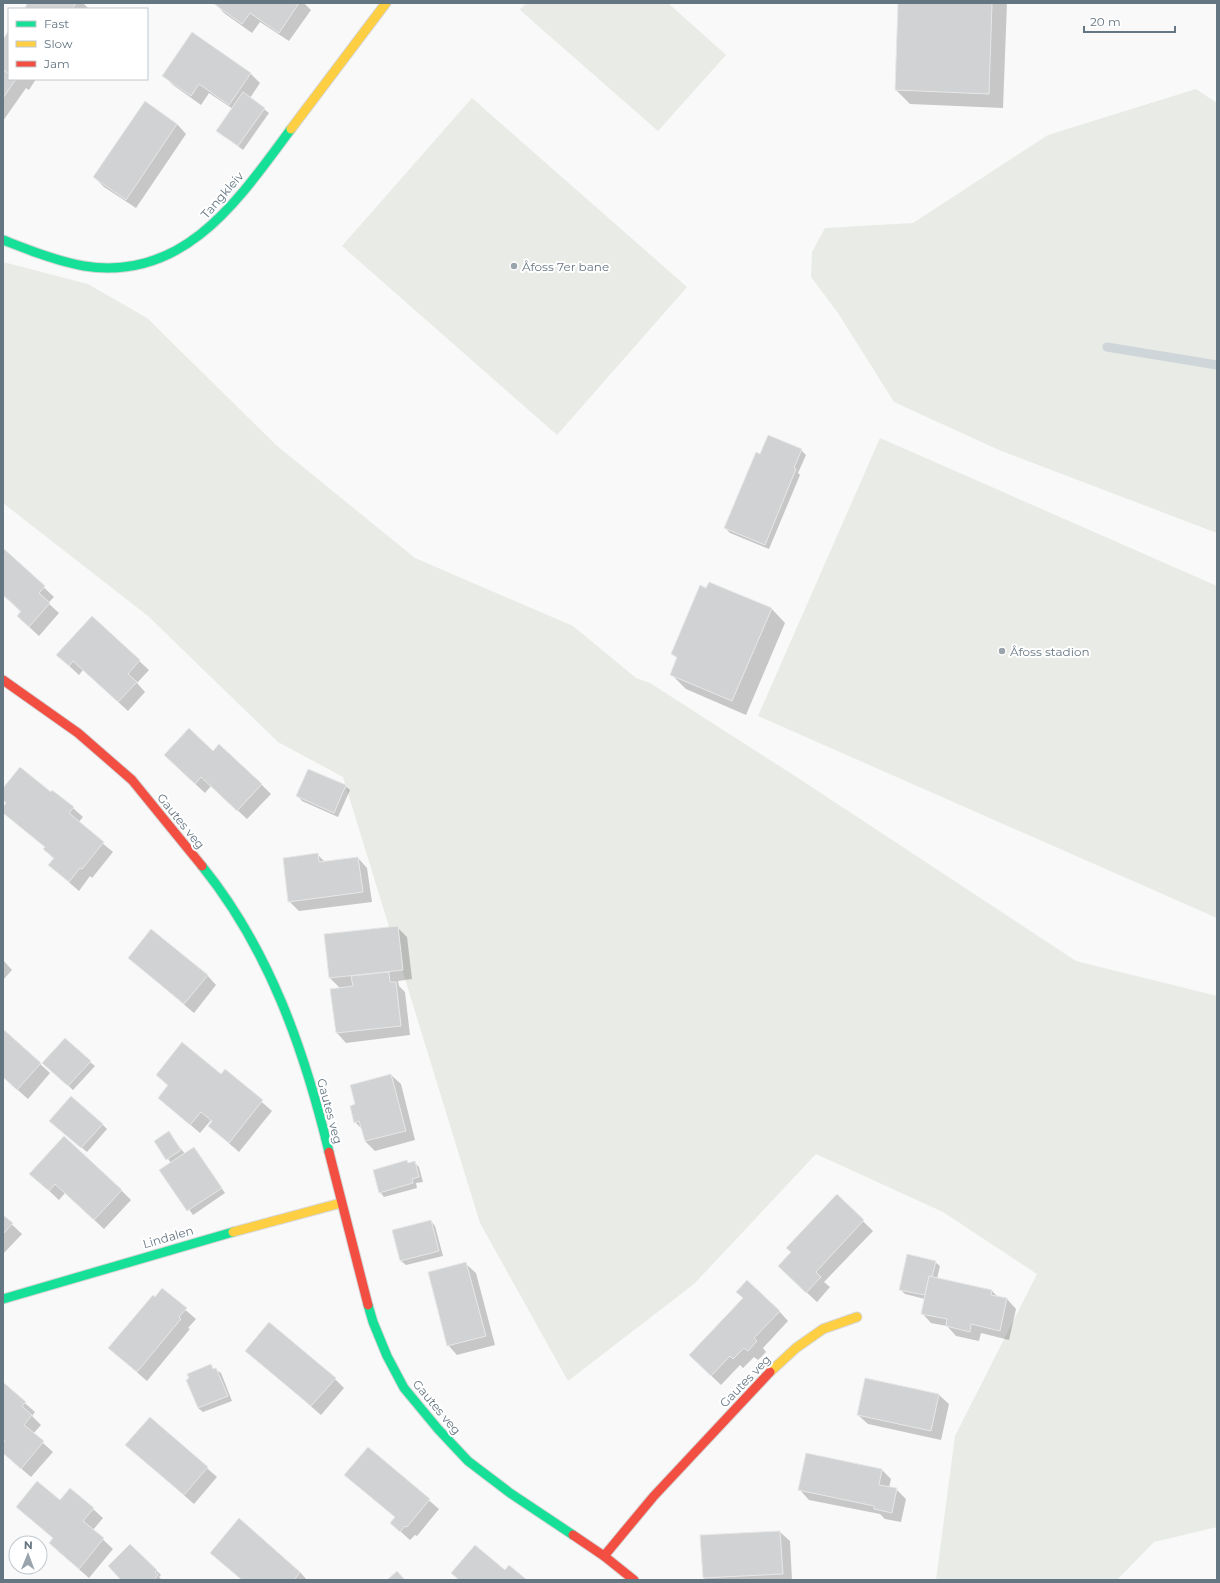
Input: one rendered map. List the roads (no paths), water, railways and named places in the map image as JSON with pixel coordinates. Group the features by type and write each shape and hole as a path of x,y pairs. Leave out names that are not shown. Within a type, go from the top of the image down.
{"street":[{"name":"Tangkleiv","path":"3,240 46,257 81,266 108,268 134,266 161,258 187,244 208,230 244,190 386,3"},
{"name":"Gautes veg","path":"3,680 78,733 132,780 216,884 240,920 274,985 300,1047 319,1111 341,1203 373,1322 387,1356 404,1388 438,1430 468,1460 510,1493 604,1556 634,1580"},
{"name":"Lindalen","path":"3,1299 276,1219 341,1203"},
{"name":"Gautes veg","path":"604,1556 653,1497 766,1375 796,1348 823,1329 857,1317"}],"waterway":[{"path":"1107,347 1217,365"}],"place":[{"name":"Åfoss 7er bane","path":"514,266"},
{"name":"Åfoss stadion","path":"1002,651"}]}
